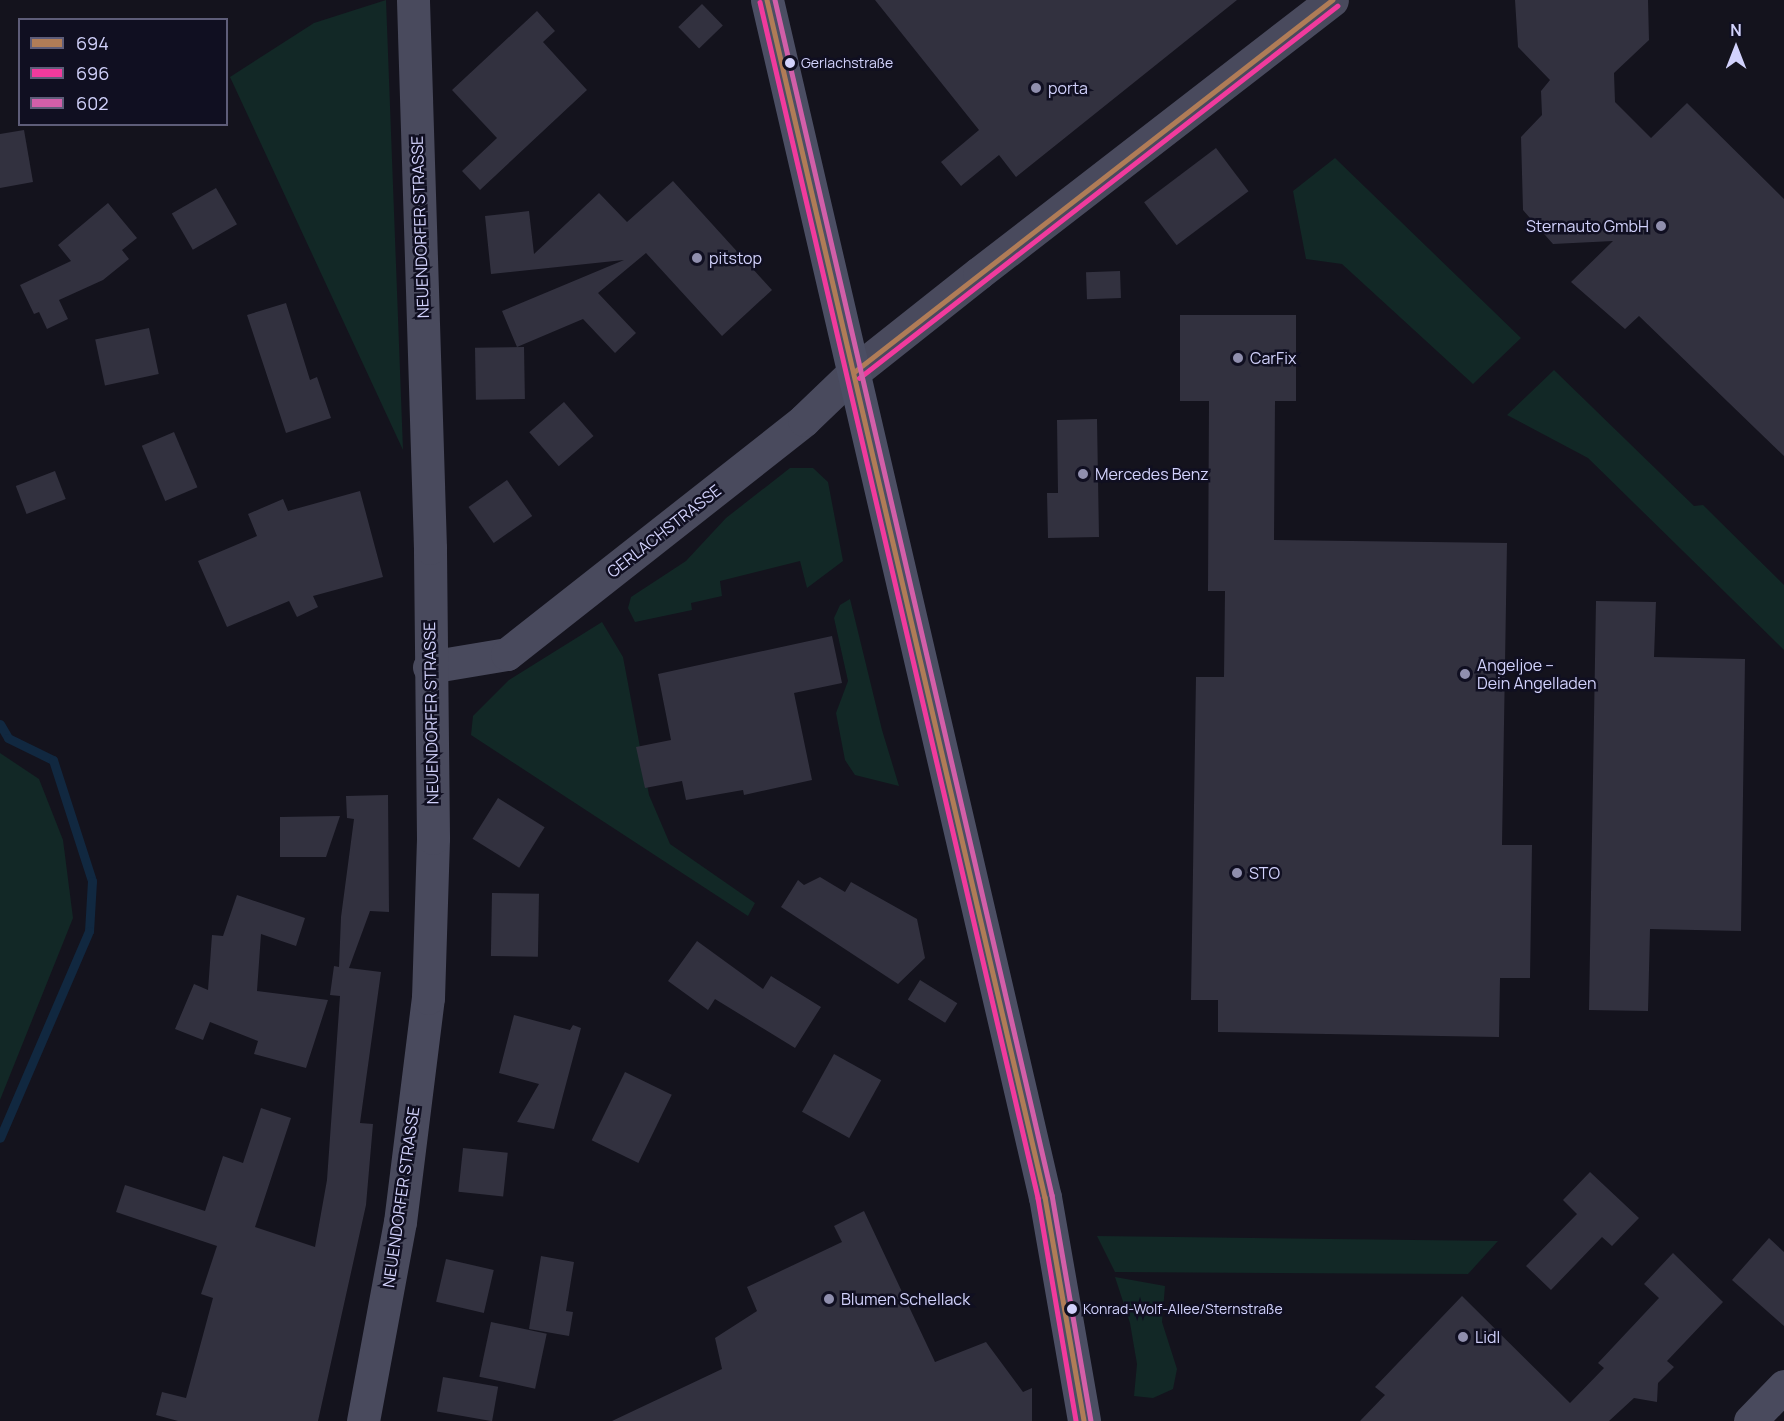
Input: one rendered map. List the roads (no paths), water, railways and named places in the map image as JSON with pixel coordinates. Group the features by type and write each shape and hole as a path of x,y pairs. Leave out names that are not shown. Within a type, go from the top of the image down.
{"street":[{"name":"NEUENDORFER STRASSE","path":"363,1421 399,1222 428,998 433,838 429,667 430,548 413,0"},
{"path":"767,0 1045,1197 1084,1421"},
{"name":"GERLACHSTRASSE","path":"429,667 507,654 804,420 854,372 1332,0"},
{"path":"1750,1421 1784,1386"}],"waterway":[{"path":"0,724 8,738 53,760 92,881 89,931 0,1138"}],"place":[{"name":"Gerlachstraße","path":"790,63"},
{"name":"porta","path":"1036,88"},
{"name":"Sternauto GmbH","path":"1661,226"},
{"name":"pitstop","path":"697,258"},
{"name":"CarFix","path":"1238,358"},
{"name":"Mercedes Benz","path":"1083,474"},
{"name":"Angeljoe – Dein Angelladen","path":"1465,674"},
{"name":"STO","path":"1237,873"},
{"name":"Blumen Schellack","path":"829,1299"},
{"name":"Konrad-Wolf-Allee/Sternstraße","path":"1072,1309"},
{"name":"Lidl","path":"1463,1337"}]}
